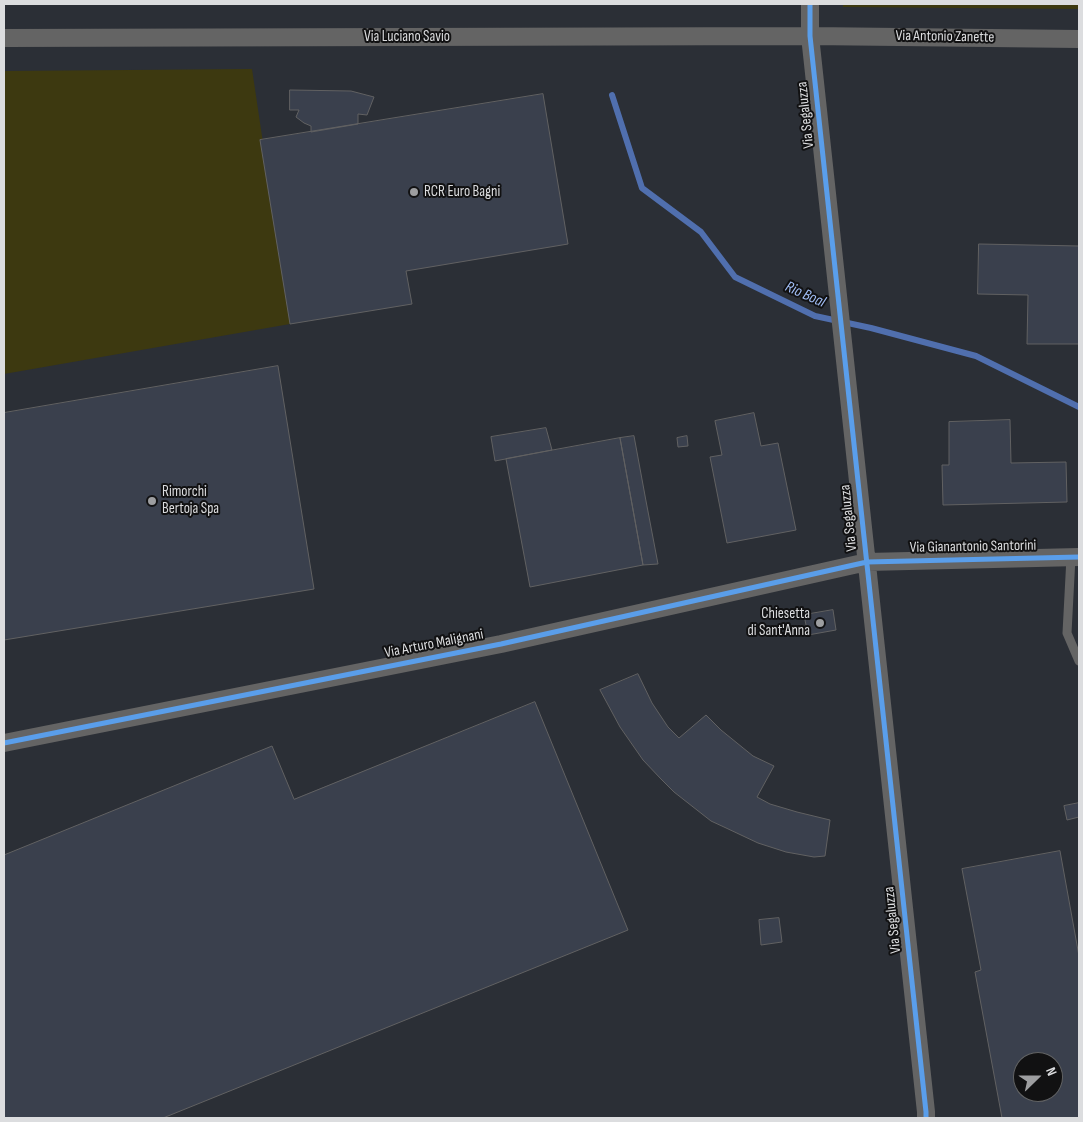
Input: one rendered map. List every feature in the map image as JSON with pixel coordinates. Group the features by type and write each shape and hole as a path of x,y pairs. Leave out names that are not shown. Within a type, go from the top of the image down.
{"street":[{"name":"Via Segaluzza","path":"810,4 810,36 926,1118"},
{"name":"Via Luciano Savio","path":"4,38 810,36"},
{"name":"Via Antonio Zanette","path":"810,36 1079,39"},
{"name":"Via Gianantonio Santorini","path":"867,562 1075,557"},
{"name":"Via Arturo Malignani","path":"4,743 501,644 867,562"}],"lane":[{"path":"1075,557 1067,633 1079,661"}],"shaded area":[{"path":"4,4 1079,4 1079,1118 4,1118"},
{"path":"843,4 1079,4 1079,9 843,7"},
{"path":"252,69 290,324 4,374 4,71"}],"building":[{"path":"290,90 351,91 374,97 367,115 358,114 358,124 311,132 311,126 296,117 299,110 290,110"},
{"name":"RCR Euro Bagni","path":"543,94 568,244 406,271 412,304 290,324 260,140"},
{"path":"979,244 1079,246 1079,344 1027,344 1028,295 978,294"},
{"name":"Rimorchi Bertoja Spa","path":"278,366 314,589 4,640 4,413"},
{"path":"754,413 761,446 778,443 796,530 727,543 710,457 722,455 715,421"},
{"path":"1010,420 1011,463 1066,462 1067,502 943,505 942,465 949,465 949,422"},
{"path":"546,428 552,450 495,461 491,437"},
{"path":"634,436 658,564 643,565 620,438"},
{"path":"687,436 688,446 678,447 677,438"},
{"path":"620,438 643,565 530,587 506,459"},
{"name":"Chiesetta di Sant'Anna","path":"833,610 836,630 808,635 804,615"},
{"path":"638,674 652,703 668,727 679,738 706,715 753,756 774,766 757,797 770,804 830,820 825,856 814,857 786,852 758,843 711,821 674,792 643,760 620,727 600,690"},
{"path":"535,702 628,930 163,1118 4,1118 4,855 272,746 294,799"},
{"path":"1079,803 1079,817 1067,820 1064,806"},
{"path":"1060,851 1079,956 1079,1118 1002,1118 975,972 981,970 962,869"},
{"path":"779,918 782,942 761,945 759,920"}],"waterway":[{"name":"Rio Boal","path":"612,95 642,188 701,232 735,277 815,316 871,328 976,356 1079,407"}],"cycle path":[{"path":"810,4 810,36 926,1118"},
{"path":"4,743 501,644 867,562 1079,557"}],"place":[{"name":"RCR Euro Bagni","path":"414,192"},
{"name":"Rimorchi Bertoja Spa","path":"152,501"},
{"name":"Chiesetta di Sant'Anna","path":"820,623"}]}
